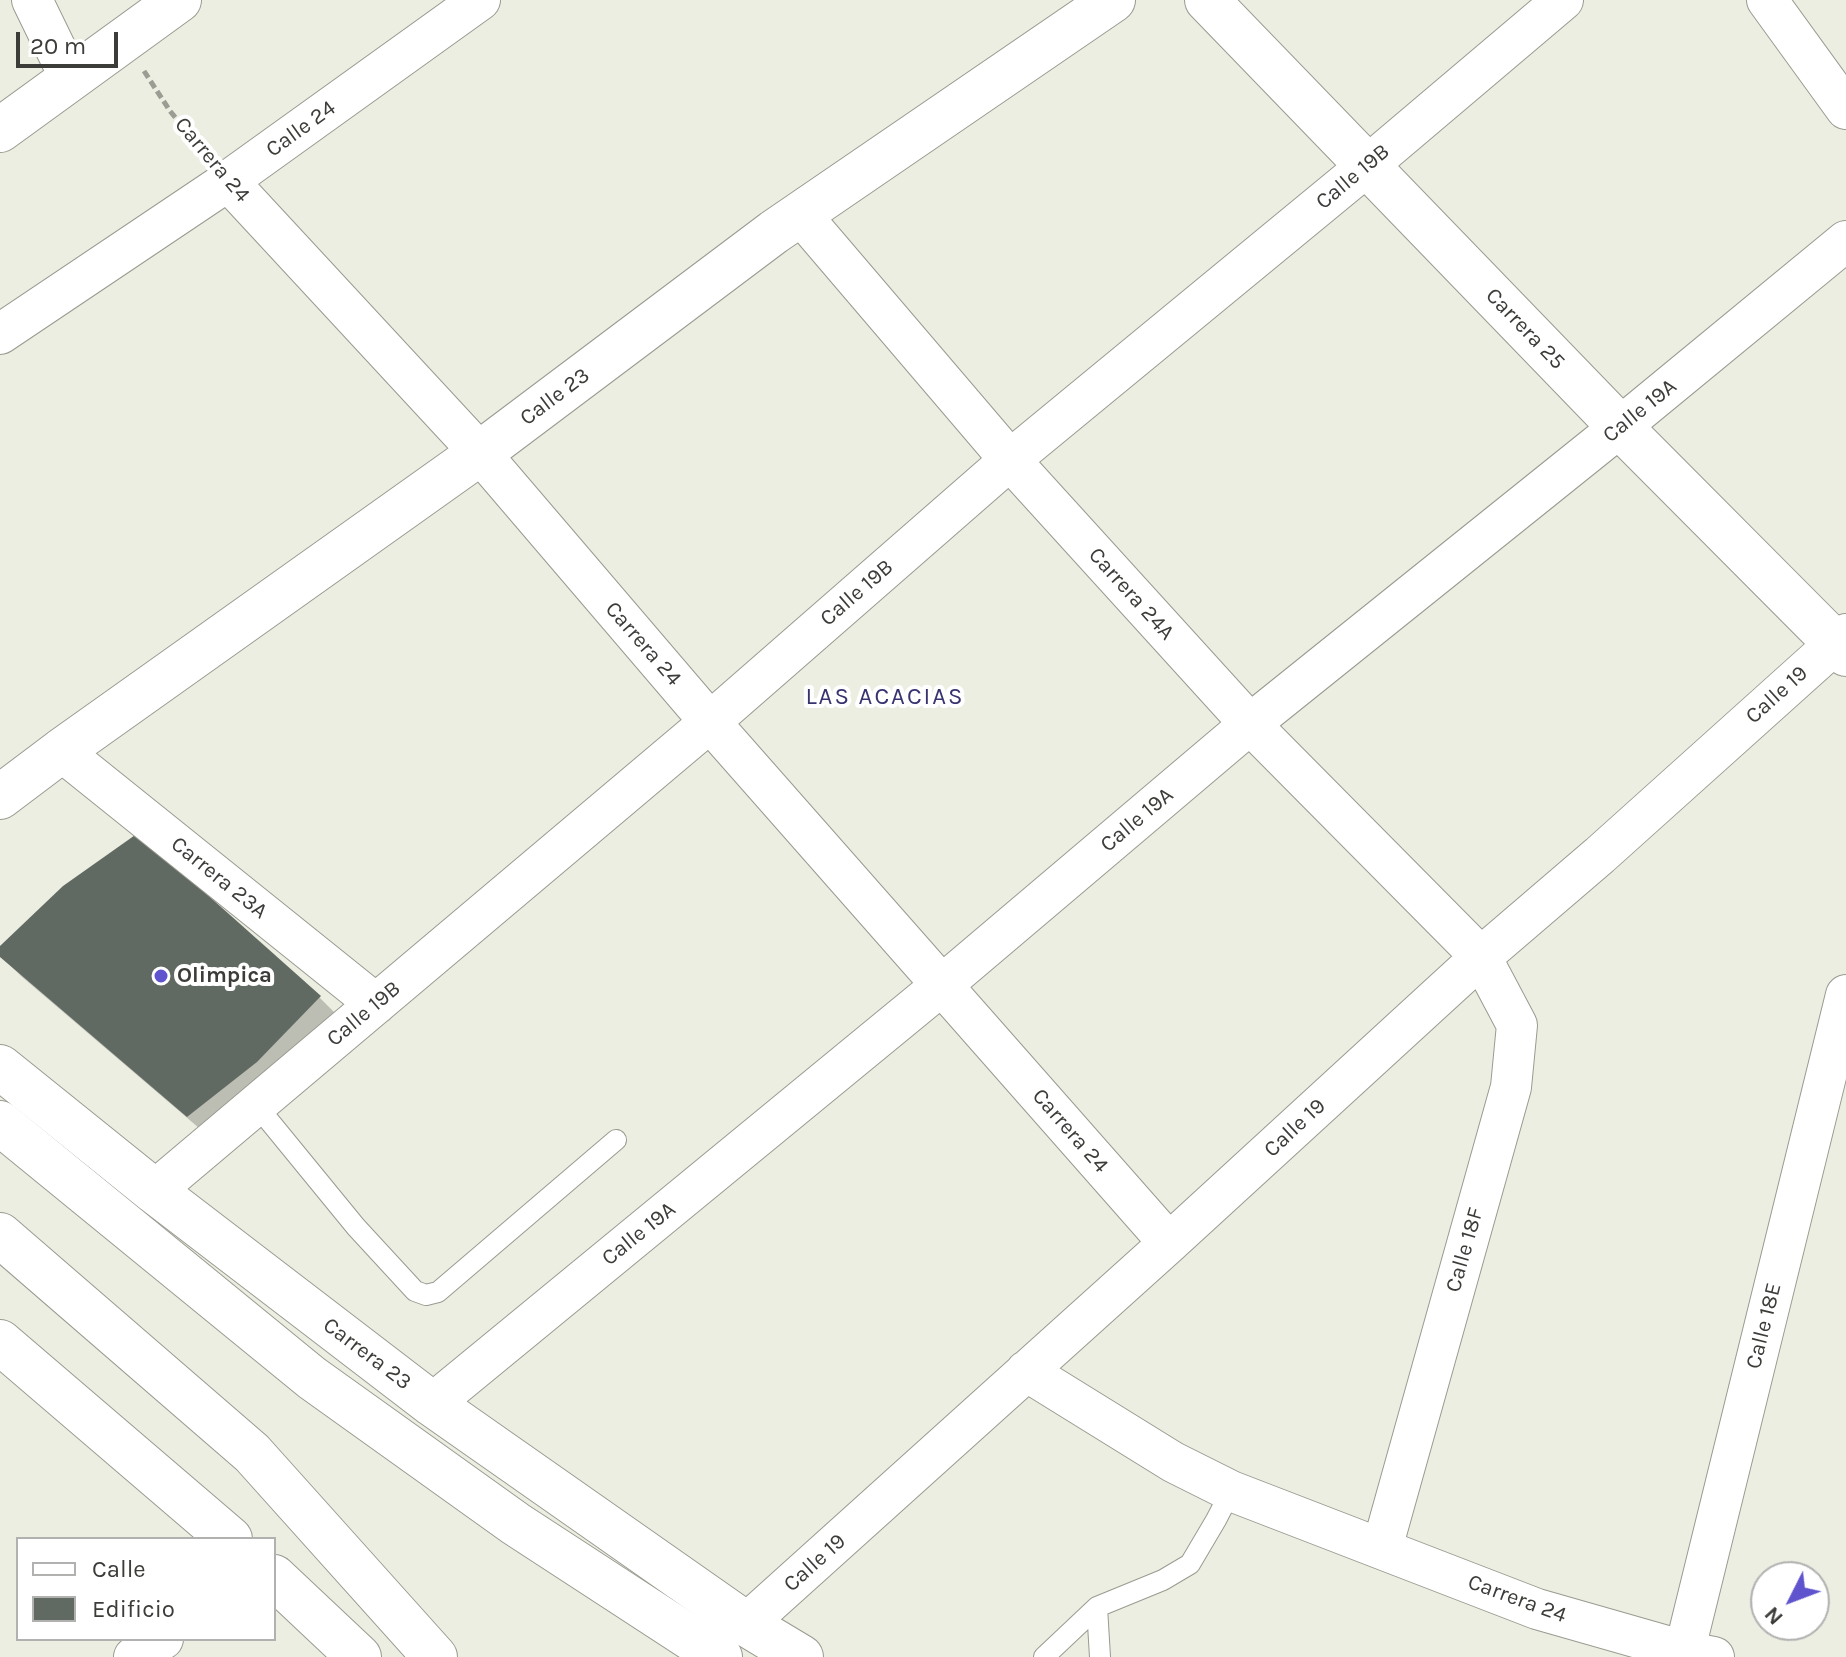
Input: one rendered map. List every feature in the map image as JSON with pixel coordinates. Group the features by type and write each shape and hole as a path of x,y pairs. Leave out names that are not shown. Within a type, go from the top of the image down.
{"main road":[{"path":"0,130 179,0"},
{"name":"Calle 23","path":"0,797 480,453 800,214 1113,0"},
{"name":"Carrera 25","path":"1207,0 1620,427 1842,644"},
{"name":"Carrera 23","path":"0,1067 154,1191 432,1404 727,1645"},
{"path":"0,1123 312,1378 516,1524 727,1645 801,1657"},
{"path":"0,1235 252,1453 435,1657"},
{"path":"7,1358 228,1537"},
{"path":"276,1579 359,1657"}],"street":[{"path":"32,0 70,78"},
{"name":"Calle 24","path":"0,334 228,181 480,0"},
{"name":"Calle 19B","path":"154,1191 710,722 1010,460 1563,0"},
{"path":"1767,0 1846,109"},
{"name":"Carrera 24","path":"228,181 480,453 710,722 1169,1243"},
{"name":"Carrera 24A","path":"800,214 1010,460 1250,724 1481,957"},
{"name":"Calle 19A","path":"432,1404 942,985 1250,724 1846,241"},
{"name":"Calle 19","path":"727,1645 1481,957 1842,644"},
{"name":"Carrera 23A","path":"61,751 376,1004"},
{"name":"Calle 18F","path":"1382,1548 1511,1087 1517,1025 1481,957"},
{"name":"Calle 18E","path":"1694,1655 1846,995"},
{"name":"Carrera 24","path":"1026,1371 1173,1462 1231,1491 1537,1609 1694,1655"},
{"path":"134,1657 160,1641"}],"lane":[{"path":"255,1106 356,1227 415,1291 426,1295 438,1292 616,1140"},
{"path":"1044,1657 1097,1607 1163,1580 1190,1564 1231,1491"},
{"path":"1097,1607 1100,1657"}],"path":[{"name":"Carrera 24","path":"123,40 170,111 228,181"}],"building":[{"name":"Olimpica","path":"138,833 321,996 257,1062 187,1117 0,957 0,946 63,886"}],"place":[{"name":"Olimpica","path":"161,976"}],"district":[{"name":"LAS ACACIAS","path":"885,697"}]}
